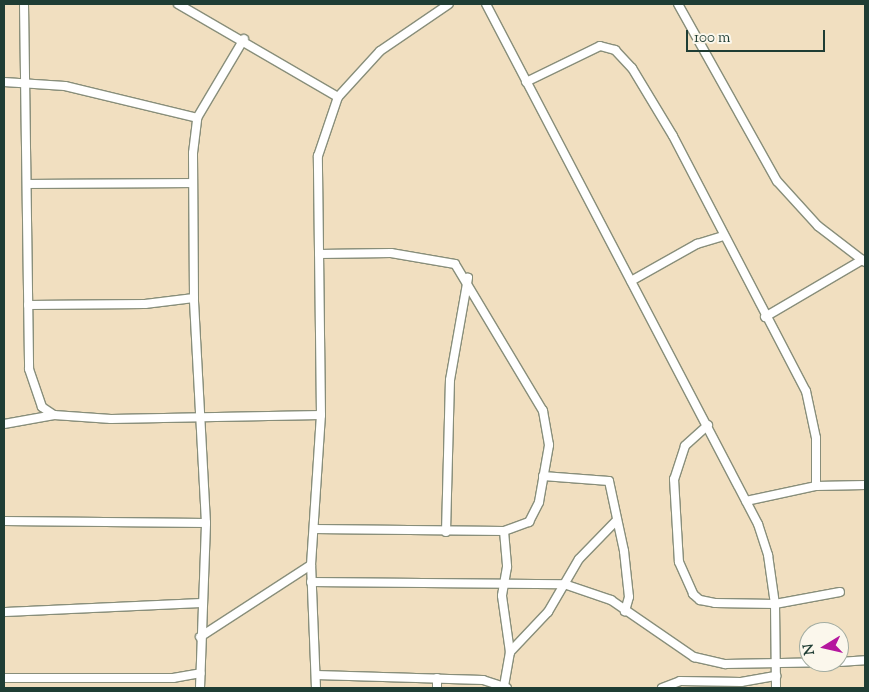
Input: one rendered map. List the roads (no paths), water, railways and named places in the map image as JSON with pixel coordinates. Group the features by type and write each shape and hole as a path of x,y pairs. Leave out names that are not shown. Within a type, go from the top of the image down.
{"street":[{"path":"24,4 28,82 28,305 32,384 42,407 54,415"},
{"path":"178,4 244,39 338,97"},
{"path":"316,688 311,565 321,415 318,156 338,97 380,51 449,4"},
{"path":"486,4 708,426 764,538 775,604 776,688"},
{"path":"678,4 763,162 818,226 863,261 765,317"},
{"path":"200,688 200,637 206,523 194,298 193,183 197,118 244,39"},
{"path":"526,82 593,48 615,50 632,68 674,136 811,406 816,486"},
{"path":"4,82 28,82 104,93 197,118"},
{"path":"28,184 193,183"},
{"path":"631,281 697,244 724,236"},
{"path":"314,529 446,532 504,530 528,522 539,502 549,445 543,411 468,278 455,264 441,259 391,253 319,254"},
{"path":"446,532 450,380 468,278"},
{"path":"28,305 145,304 194,298"},
{"path":"4,424 54,415 200,417 321,415"},
{"path":"708,426 685,446 677,462 674,498 680,562 700,600 775,604 840,592"},
{"path":"543,476 609,481 629,596 625,611"},
{"path":"746,502 816,486 865,485"},
{"path":"4,521 206,523"},
{"path":"510,652 537,626 579,558 616,521"},
{"path":"316,675 437,678 506,686 510,652 503,587 507,567 504,530"},
{"path":"200,637 311,565"},
{"path":"311,582 503,587 564,584 611,600 694,658 725,664 799,664"},
{"path":"4,612 203,604"},
{"path":"849,661 865,660"},
{"path":"4,678 173,678 201,673"},
{"path":"662,688 680,680 741,682 776,676"},
{"path":"437,678 437,688"}]}
